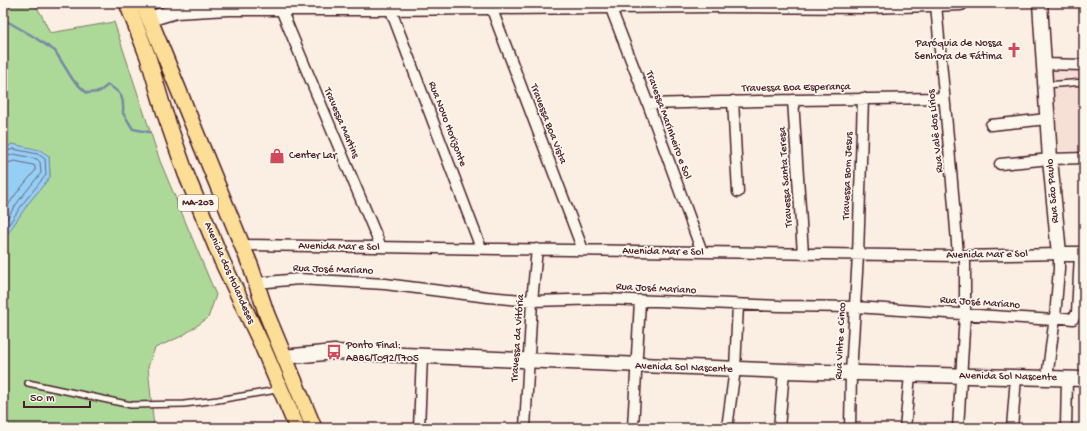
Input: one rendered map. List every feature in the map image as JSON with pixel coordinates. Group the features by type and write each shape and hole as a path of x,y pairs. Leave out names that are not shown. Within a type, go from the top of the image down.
{"main road":[{"name":"Avenida dos Holandeses","path":"126,3 148,57 166,119 186,174 222,261 250,320 297,428"},
{"name":"Avenida dos Holandeses","path":"143,3 242,245 257,283 267,315 314,428"}],"street":[{"path":"149,19 196,6 228,5 280,7 301,5 491,6 582,4 610,6 961,3"},
{"name":"Rua São Paulo","path":"1040,3 1050,159 1059,254 1059,269 1047,378"},
{"name":"Rua Valê dos Lírios","path":"936,4 944,98 962,256 965,314 962,376"},
{"name":"Rua Novo Horizonte","path":"383,6 481,248"},
{"name":"Travessa Boa Vista","path":"491,6 583,250"},
{"name":"Travessa Marinheiro e Sol","path":"610,6 648,104 702,252"},
{"name":"Travessa Martins","path":"280,7 381,247"},
{"path":"1043,64 1084,65"},
{"name":"Travessa Boa Esperança","path":"648,104 863,98 944,98"},
{"name":"Travessa Bom Jesus","path":"858,255 863,98"},
{"name":"Travessa Santa Teresa","path":"793,100 803,254"},
{"path":"732,101 738,192"},
{"path":"992,125 1047,119"},
{"path":"1000,164 1050,159 1084,158"},
{"name":"Avenida Mar e Sol","path":"242,245 858,255 962,256 1082,254"},
{"name":"Travessa da Vitória","path":"525,428 528,360 537,249"},
{"name":"Rua José Mariano","path":"257,283 299,279 385,284 532,301 606,299 738,305 855,307 1073,319 1078,313 1082,254"},
{"name":"Rua Vinte e Cinco","path":"850,428 851,374 858,255"},
{"path":"632,428 640,300"},
{"path":"727,428 735,369 738,305"},
{"name":"Avenida Sol Nascente","path":"284,357 334,352 851,374 1084,379"},
{"path":"419,428 422,356"},
{"path":"779,428 784,371"},
{"path":"905,428 910,375"},
{"path":"958,428 962,376"},
{"path":"1012,428 1016,377"},
{"path":"1066,428 1067,379"}],"lane":[{"path":"1045,85 1084,82"},
{"path":"28,383 131,405 184,404 218,400 271,391 280,387"}],"shaded area":[{"path":"1049,68 1084,70 1084,151 1056,151"}],"green space":[{"path":"3,3 34,3 50,33 114,22 160,161 216,295 208,318 182,336 155,348 148,367 154,428 3,428 4,239 27,205 50,177 49,156 40,151 12,144 3,150"}],"water":[{"path":"12,144 40,150 49,156 50,177 27,205 4,239 3,245 3,150"}],"waterway":[{"path":"3,19 55,51 73,80 87,93 99,92 108,85 119,93 123,103 123,113 133,129 149,132"}],"place":[{"name":"Paróquia de Nossa Senhora de Fátima","path":"1014,50"},
{"name":"Center Lar","path":"277,156"},
{"name":"Ponto Final: A886/T092/T705","path":"334,352"}]}
